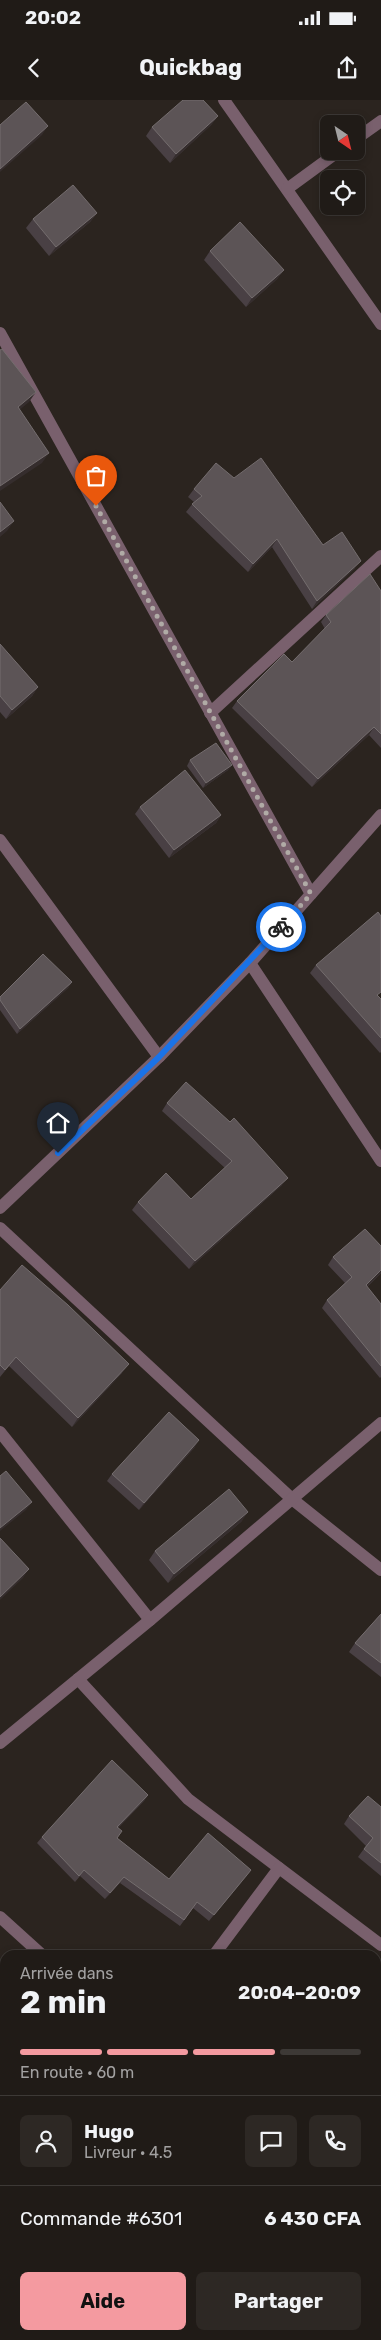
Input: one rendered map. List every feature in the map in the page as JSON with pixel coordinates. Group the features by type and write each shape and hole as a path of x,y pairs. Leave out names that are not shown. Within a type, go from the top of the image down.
{"street":[{"path":"224,100 381,324"},
{"path":"365,133 381,121"},
{"path":"287,189 327,160"},
{"path":"0,333 311,894"},
{"path":"210,713 381,556"},
{"path":"0,1208 159,1057 250,963 381,815"},
{"path":"0,840 159,1057"},
{"path":"250,963 381,1161"},
{"path":"0,1228 292,1499 381,1570"},
{"path":"0,1743 150,1620 381,1423"},
{"path":"0,1432 150,1620"},
{"path":"78,1679 188,1799 381,1945"},
{"path":"218,1950 279,1868"},
{"path":"0,1917 36,1950"}],"building":[{"path":"183,100 203,100 218,116 176,154 152,127"},
{"path":"26,102 48,126 0,169 0,125"},
{"path":"73,185 97,213 56,247 33,219"},
{"path":"240,222 284,270 252,298 210,251"},
{"path":"2,349 36,392 18,407 49,453 0,486 0,350"},
{"path":"261,458 323,545 342,532 361,561 317,601 277,539 253,564 192,504 202,496 194,489 216,463 234,478"},
{"path":"0,502 14,521 0,532"},
{"path":"370,574 381,591 381,734 374,727 318,779 237,701 284,654 292,662 331,622 326,615"},
{"path":"0,644 38,687 12,710 0,696"},
{"path":"216,743 232,765 206,783 190,760"},
{"path":"185,770 221,815 174,850 140,807"},
{"path":"378,912 381,916 381,992 377,995 381,999 381,1038 316,965"},
{"path":"43,954 72,982 20,1029 0,1000 0,997"},
{"path":"186,1082 230,1122 234,1118 288,1178 195,1261 138,1202 166,1173 191,1199 232,1161 167,1103"},
{"path":"365,1229 381,1246 381,1270 366,1285 381,1304 381,1366 327,1300 352,1277 333,1257"},
{"path":"22,1265 68,1305 129,1364 78,1418 16,1357 5,1370 0,1365 0,1290"},
{"path":"169,1412 199,1440 144,1503 112,1474"},
{"path":"6,1471 32,1502 0,1528 0,1476"},
{"path":"229,1489 248,1512 174,1574 155,1551"},
{"path":"0,1538 29,1569 0,1597"},
{"path":"381,1614 381,1663 355,1643"},
{"path":"112,1760 148,1795 117,1827 122,1831 117,1838 169,1879 208,1833 251,1870 214,1915 197,1902 184,1920 124,1877 110,1893 84,1870 79,1876 42,1837"},
{"path":"368,1796 381,1807 381,1863 364,1849 373,1838 349,1816"}],"way so far":[{"path":"96,506 311,894 281,927"}],"route":[{"path":"58,1153 159,1057 250,963 281,927"}]}
